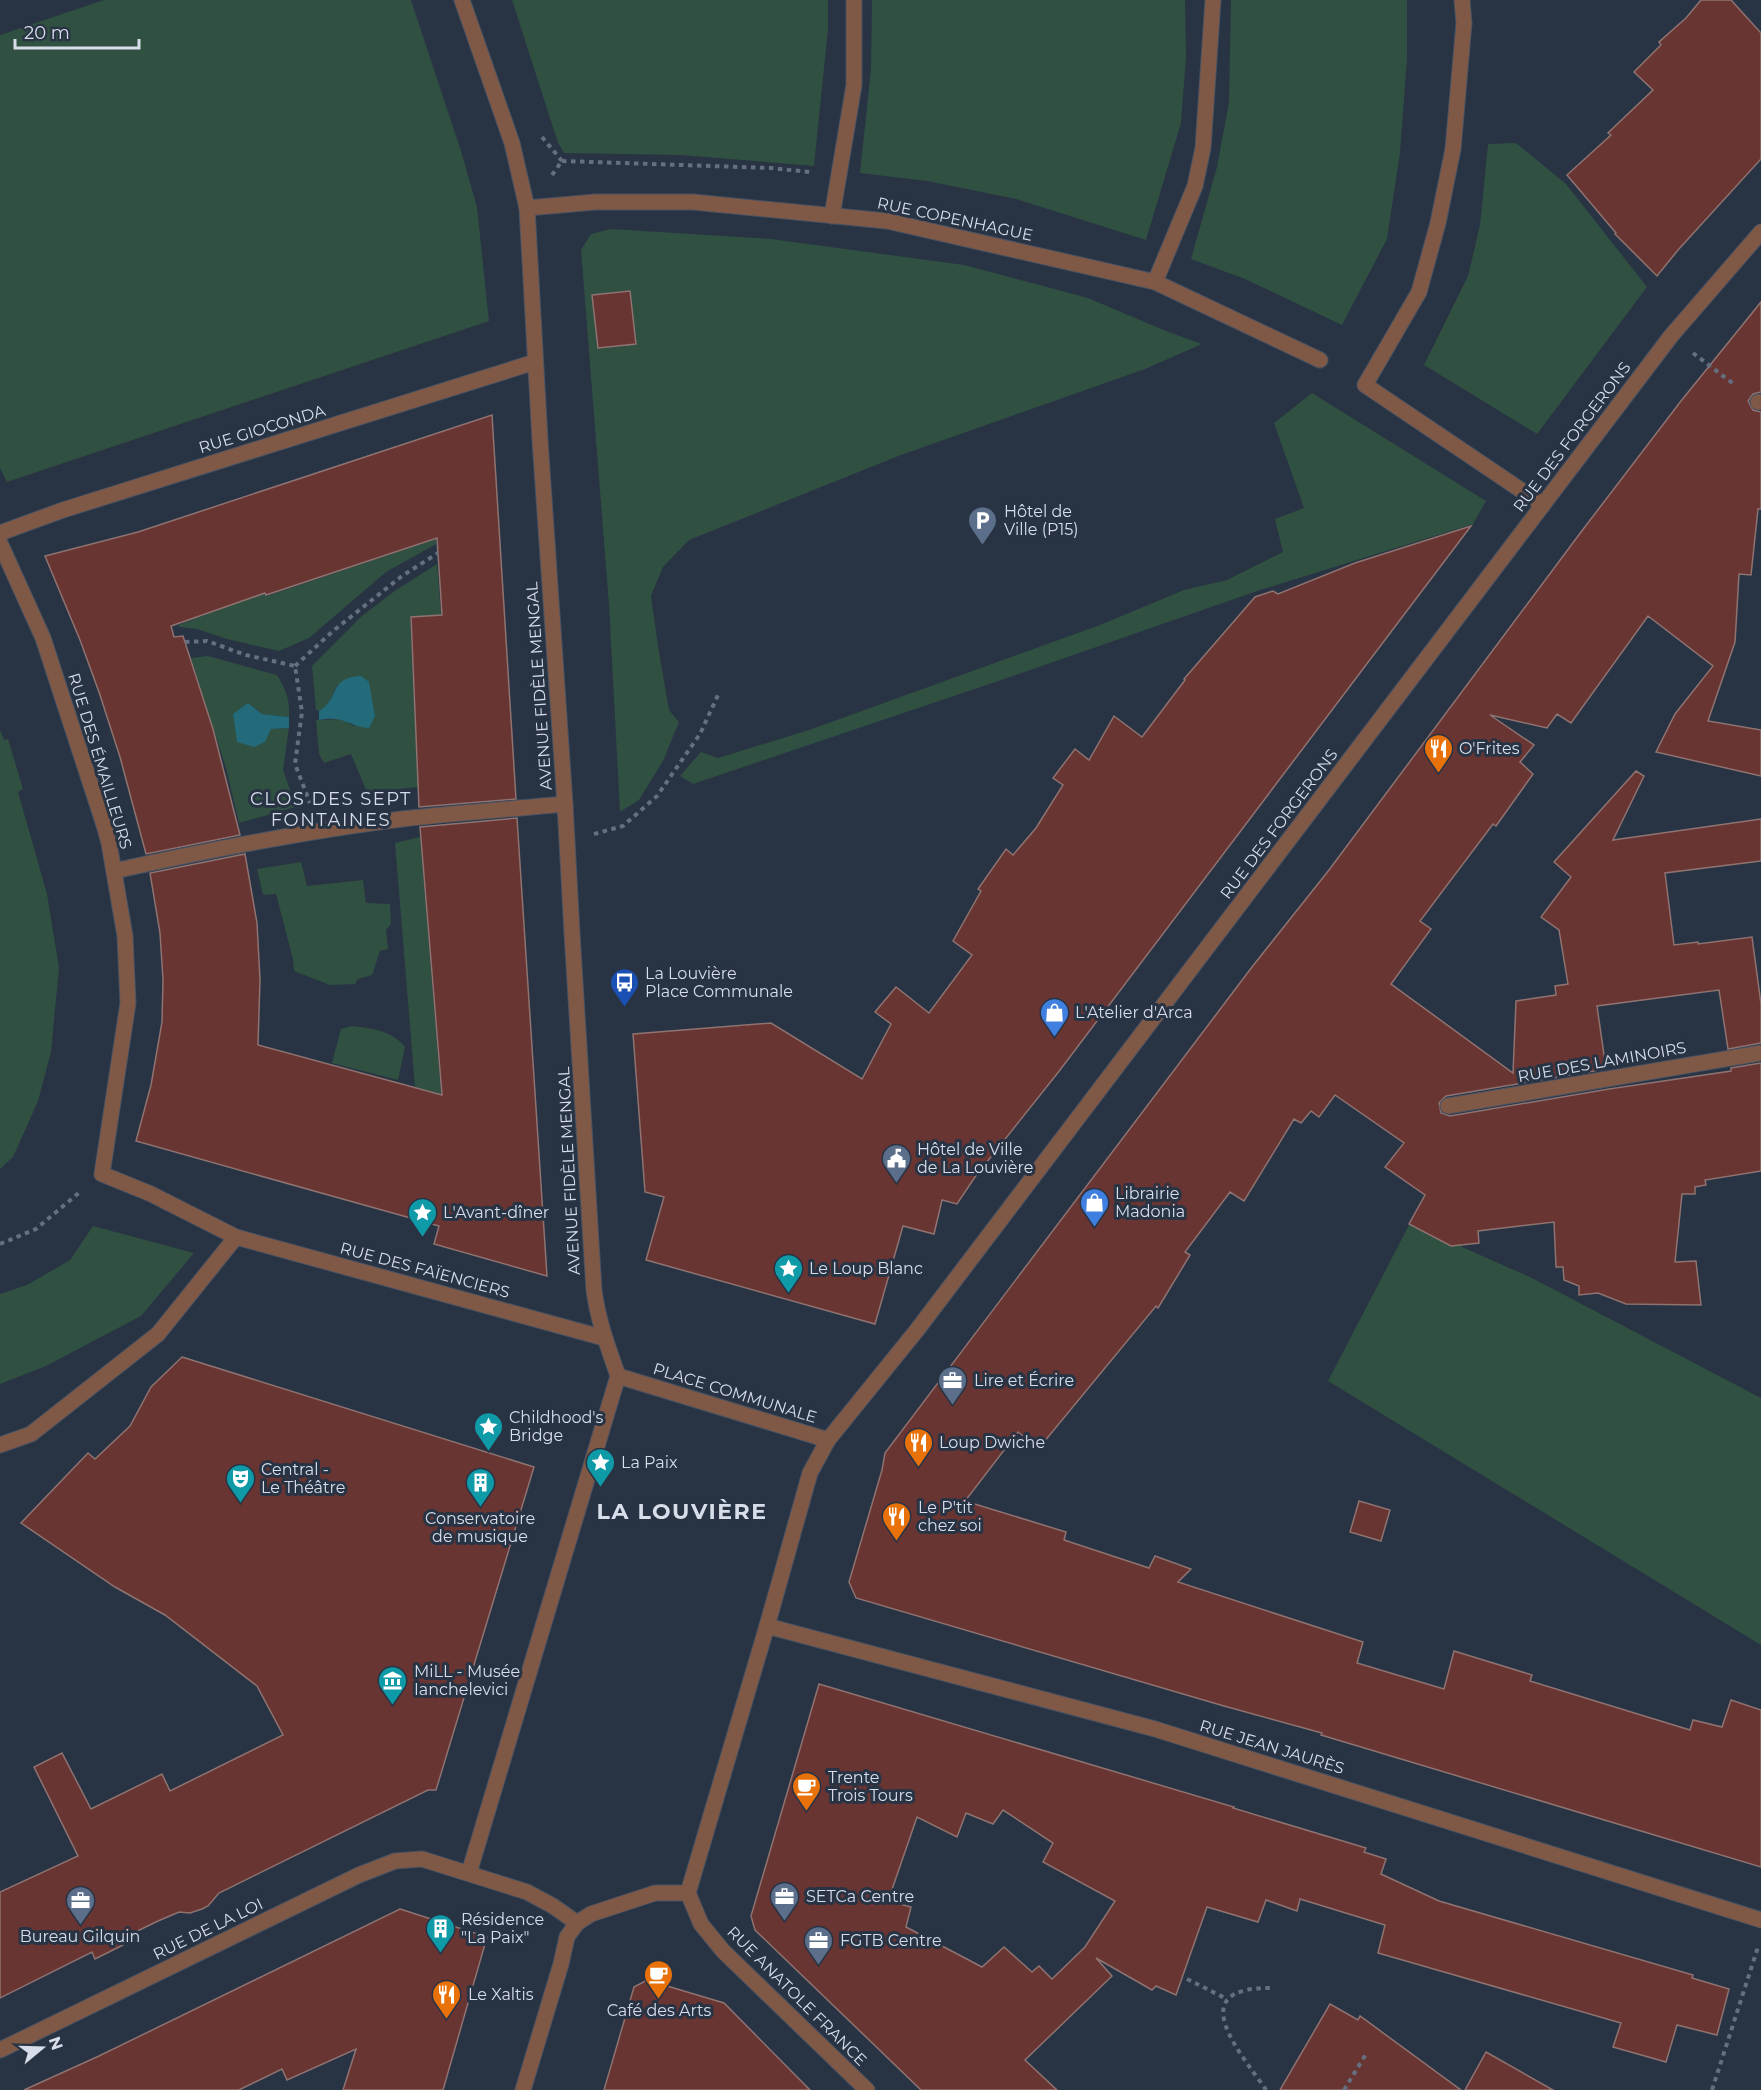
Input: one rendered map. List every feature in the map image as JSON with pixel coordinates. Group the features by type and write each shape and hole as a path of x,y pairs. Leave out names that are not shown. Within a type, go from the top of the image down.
{"street":[{"name":"AVENUE FIDÈLE MENGAL","path":"462,0 512,143 528,208 535,362 594,1280 597,1311 618,1376"},
{"path":"832,216 854,85 855,0"},
{"path":"1155,282 1195,186 1203,148 1213,0"},
{"path":"1462,0 1464,23 1453,149 1438,223 1419,292 1365,385 1543,505"},
{"name":"RUE COPENHAGUE","path":"528,208 595,202 693,202 887,221 1155,282 1320,360"},
{"name":"RUE DES FORGERONS","path":"828,1440 924,1320 1671,336 1761,232"},
{"name":"RUE GIOCONDA","path":"0,533 63,510 535,362"},
{"name":"RUE DES ÉMAILLEURS","path":"0,543 43,638 104,825 125,936 128,1004 102,1174"},
{"path":"114,871 252,842 321,831 402,819 565,804"},
{"name":"RUE DES LAMINOIRS","path":"1448,1106 1761,1053"},
{"path":"0,1445 31,1434 158,1334 236,1237 151,1194 102,1174"},
{"name":"RUE DES FAÏENCIERS","path":"236,1237 604,1338"},
{"path":"577,1923 553,1906 527,1892 470,1873 618,1376"},
{"name":"PLACE COMMUNALE","path":"618,1376 828,1440 810,1473 768,1626 688,1893"},
{"path":"0,1458 18,1440"},
{"name":"RUE JEAN JAURÈS","path":"768,1626 1155,1729 1761,1920"},
{"name":"RUE DE LA LOI","path":"0,2050 359,1875 395,1861 422,1859 470,1873"},
{"path":"523,2090 567,1937 577,1923 591,1914 655,1893 688,1893"},
{"name":"RUE ANATOLE FRANCE","path":"688,1893 701,1924 723,1951 867,2090"}],"path":[{"path":"562,161 770,168 838,176"},
{"path":"1671,336 1759,402"},
{"path":"295,666 333,631 402,576 438,553"},
{"path":"185,642 207,641 246,655 295,666"},
{"path":"295,666 302,712 294,764 321,831"},
{"path":"567,842 623,826 657,796 700,734 718,695"},
{"path":"0,1244 36,1228 102,1174"},
{"path":"1713,2090 1761,1938"},
{"path":"1187,1979 1227,1999"},
{"path":"1266,2090 1230,2038 1223,2020 1223,2010 1227,1999 1239,1990 1271,1988"},
{"path":"1344,2090 1366,2054"}],"green space":[{"path":"104,0 411,0 477,207 489,321 7,482 0,468 0,35"},
{"path":"512,0 828,0 828,29 814,166 681,155 564,153 558,143"},
{"path":"872,0 1185,0 1186,57 1181,123 1146,240 1016,199 927,181 860,173 871,69"},
{"path":"1231,0 1407,0 1407,59 1400,153 1387,239 1342,325 1245,279 1191,259 1217,167 1229,102"},
{"path":"1516,143 1566,184 1647,287 1537,434 1424,365 1468,276 1480,225 1488,144"},
{"path":"611,229 771,239 964,265 1088,298 1202,344 1145,369 901,455 689,540 663,567 651,596 669,710 679,722 663,761 639,800 620,812 609,605 581,250 591,234"},
{"path":"1312,393 1486,501 1473,524 1260,590 693,784 680,776 701,752 718,758 812,729 1100,625 1184,590 1227,580 1283,552 1275,519 1304,508 1274,423"},
{"path":"436,539 436,544 386,572 309,638 279,651 178,625 265,593 267,596"},
{"path":"437,564 441,615 410,617 418,787 367,792 351,754 324,763 319,754 316,720 342,719 355,727 338,684 327,706 319,711 316,710 312,666 362,616 396,590"},
{"path":"208,656 277,675 280,680 288,700 289,717 262,714 248,703 271,729 289,728 283,770 296,807 239,823 226,768 191,658"},
{"path":"0,730 4,740 8,739 23,789 18,792 47,894 59,968 51,1052 38,1101 13,1157 0,1169"},
{"path":"420,837 441,1094 415,1087 395,843"},
{"path":"301,862 307,886 363,880 366,903 390,904 391,924 386,930 388,949 380,951 372,975 358,979 355,984 330,985 294,971 276,894 263,895 257,869"},
{"path":"352,1026 374,1029 388,1034 405,1047 398,1080 332,1063 341,1029"},
{"path":"1459,1123 1462,1247 1532,1278 1761,1398 1761,1645 1328,1381 1447,1152"},
{"path":"93,1226 194,1253 141,1316 46,1366 0,1384 0,1294 27,1285 70,1260"}],"water":[{"path":"361,676 369,682 375,716 369,728 334,719 319,720 319,711 326,706 343,680"},
{"path":"248,703 262,714 289,717 289,728 271,729 265,742 254,747 237,742 233,714"}],"building":[{"path":"1701,0 1731,0 1761,33 1761,159 1657,276 1615,234 1567,175 1611,135 1608,133 1653,90 1634,72 1661,45 1659,42 1686,18"},
{"path":"630,291 636,344 598,348 592,295"},
{"path":"1761,302 1761,392 1753,394 1748,401 1753,410 1761,412 1761,509 1758,509 1751,575 1739,574 1735,642 1708,721 1761,730 1761,776 1656,752 1675,714 1713,666 1648,616 1571,723 1557,714 1547,728 1490,715 1534,745 1520,762 1533,774 1496,826 1493,824 1420,921 1431,929 1391,984 1513,1073 1516,1001 1556,995 1555,986 1568,984 1559,930 1541,917 1571,877 1554,862 1636,771 1644,776 1613,840 1761,819 1761,861 1665,873 1674,945 1752,937 1761,1004 1761,1043 1728,1049 1719,990 1597,1006 1606,1069 1446,1096 1439,1103 1441,1113 1450,1116 1731,1071 1731,1068 1761,1063 1761,1171 1705,1180 1706,1185 1695,1187 1695,1194 1682,1194 1675,1262 1696,1261 1701,1305 1626,1304 1598,1293 1579,1295 1579,1286 1564,1280 1563,1267 1556,1267 1554,1222 1478,1231 1479,1243 1451,1246 1409,1224 1425,1195 1385,1167 1404,1143 1335,1095 1319,1117 1311,1111 1301,1123 1294,1119 1244,1201 1230,1192 1185,1252 1190,1255 1158,1308 1156,1306 1039,1448 1018,1432 965,1501 1066,1532 1064,1540 1149,1568 1155,1556 1191,1569 1178,1582 1363,1642 1357,1663 1444,1689 1454,1651 1532,1675 1530,1681 1690,1730 1693,1720 1722,1727 1731,1700 1761,1710 1761,1867 1321,1735 1322,1733 856,1598 849,1582 885,1453 1252,967 1329,870 1581,532 1681,401"},
{"path":"492,415 516,799 419,807 411,617 442,615 437,538 266,595 265,593 171,626 174,637 183,636 213,729 240,835 146,854 120,757 99,692 45,556 138,532"},
{"path":"1471,526 1060,1070 975,1177 957,1204 942,1200 934,1234 903,1226 875,1324 646,1260 664,1197 645,1192 633,1034 771,1023 862,1079 891,1024 875,1012 896,987 929,1013 972,955 953,941 981,891 978,889 1006,849 1013,855 1036,828 1063,785 1053,778 1075,749 1089,760 1114,716 1142,737 1184,679 1255,597 1273,591 1278,594 1355,563"},
{"path":"517,818 547,1276 434,1244 439,1226 136,1141 151,1085 162,1022 163,980 160,933 150,873 245,854 257,923 260,979 258,1045 442,1095 420,827"},
{"path":"182,1357 534,1467 436,1790 428,1790 219,1893 208,1906 202,1909 190,1913 179,1912 158,1921 121,1939 123,1945 95,1959 92,1952 0,1998 0,1892 78,1856 34,1767 62,1753 91,1809 162,1774 170,1791 283,1735 257,1686 165,1615 115,1587 21,1523 88,1453 95,1459 130,1426 151,1387"},
{"path":"1359,1501 1390,1510 1381,1541 1350,1532"},
{"path":"819,1684 1366,1848 1364,1852 1386,1859 1381,1874 1439,1901 1693,1975 1692,1978 1729,1989 1717,2035 1677,2025 1666,2062 1613,2047 1621,2023 1378,1953 1385,1925 1300,1899 1297,1911 1266,1900 1258,1922 1207,1907 1176,1995 1156,1986 1152,1990 1096,1958 1112,1976 1025,2060 1057,2090 921,2090 755,1930 751,1916","holes":["1003,1810 1053,1843 1043,1862 1115,1901 1085,1947 1052,1979 1039,1966 1032,1972 1004,1947 982,1967 906,1927 911,1907 888,1901 917,1817 957,1837 966,1813 993,1824"]},
{"path":"400,1909 487,1937 443,2090 343,2090 356,2049 287,2080 282,2069 239,2090 24,2090 99,2056"},
{"path":"647,1980 724,2003 810,2090 604,2090 634,1987"},
{"path":"1330,2004 1358,2020 1360,2016 1461,2090 1280,2090"},
{"path":"1486,2052 1553,2090 1465,2090"}],"place":[{"name":"Hôtel de Ville (P15)","path":"983,546"},
{"name":"O'Frites","path":"1438,774"},
{"name":"La Louvière Place Communale","path":"624,1008"},
{"name":"L'Atelier d'Arca","path":"1054,1038"},
{"name":"Hôtel de Ville de La Louvière","path":"896,1184"},
{"name":"Librairie Madonia","path":"1094,1228"},
{"name":"L'Avant-dîner","path":"422,1238"},
{"name":"Le Loup Blanc","path":"788,1294"},
{"name":"Lire et Écrire","path":"953,1406"},
{"name":"Childhood's Bridge","path":"488,1452"},
{"name":"Loup Dwiche","path":"918,1468"},
{"name":"La Paix","path":"600,1488"},
{"name":"Central - Le Théâtre","path":"240,1504"},
{"name":"Conservatoire de musique","path":"480,1508"},
{"name":"Le P'tit chez soi","path":"897,1542"},
{"name":"MiLL - Musée Ianchelevici","path":"393,1706"},
{"name":"Trente Trois Tours","path":"807,1812"},
{"name":"SETCa Centre","path":"785,1922"},
{"name":"Bureau Gilquin","path":"80,1926"},
{"name":"Résidence \"La Paix\"","path":"440,1954"},
{"name":"FGTB Centre","path":"819,1966"},
{"name":"Café des Arts","path":"659,2000"},
{"name":"Le Xaltis","path":"447,2020"}],"district":[{"name":"CLOS DES SEPT FONTAINES","path":"331,809"},
{"name":"LA LOUVIÈRE","path":"682,1511"}]}
